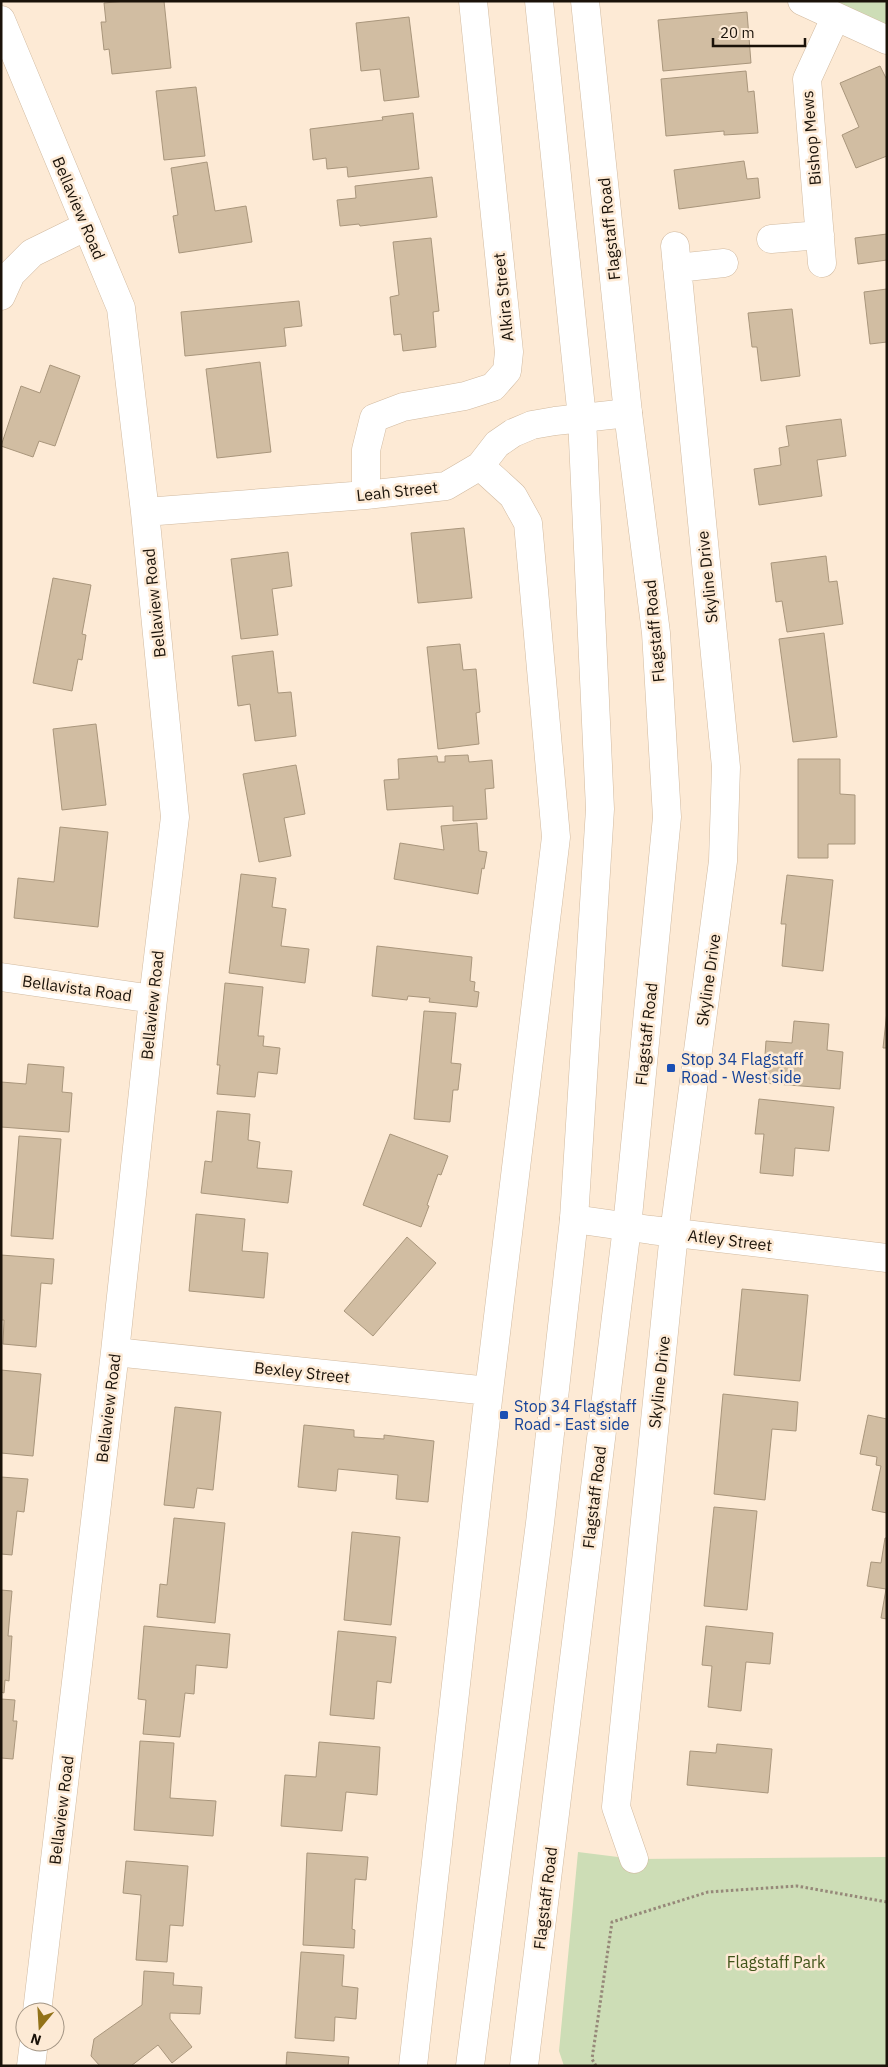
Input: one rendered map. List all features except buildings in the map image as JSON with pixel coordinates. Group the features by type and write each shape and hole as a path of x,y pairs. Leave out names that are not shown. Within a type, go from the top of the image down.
{"street":[{"name":"Alkira Street","path":"366,495 366,450 374,418 403,407 465,396 492,387 507,371 508,342 473,1"},
{"path":"470,2066 540,1523 574,1219 600,809 582,418 539,1"},
{"name":"Flagstaff Road","path":"524,2066 627,1227 667,817 656,633 628,412 586,1"},
{"path":"802,1 835,18 887,40"},
{"name":"Bishop Mews","path":"822,263 806,79 835,18"},
{"name":"Bellaview Road","path":"1,20 121,308 145,512 175,817 153,999 115,1352 38,2002"},
{"path":"1,296 11,274 32,253 87,226"},
{"path":"771,239 820,235"},
{"name":"Skyline Drive","path":"634,1859 616,1807 674,1233 723,860 726,767 676,257 724,263"},
{"name":"Leah Street","path":"145,512 366,495 446,486 480,466 497,444 513,433 532,425 628,412"},
{"path":"413,2066 489,1391 556,837 528,523 513,496 480,466"},
{"name":"Bellavista Road","path":"1,978 153,999"},
{"name":"Atley Street","path":"574,1219 674,1233 887,1258"},
{"name":"Bexley Street","path":"115,1352 489,1391"},
{"path":"31,2066 33,2052"}],"path":[{"path":"596,2066 592,2059 612,1922 708,1892 796,1886 887,1902"}],"green space":[{"path":"802,1 887,1 887,40"},
{"name":"Flagstaff Park","path":"578,1852 634,1859 887,1857 887,2066 564,2066 559,2051"}],"place":[{"name":"Stop 34 Flagstaff Road - West side","path":"671,1068"},
{"name":"Stop 34 Flagstaff Road - East side","path":"504,1415"}]}
